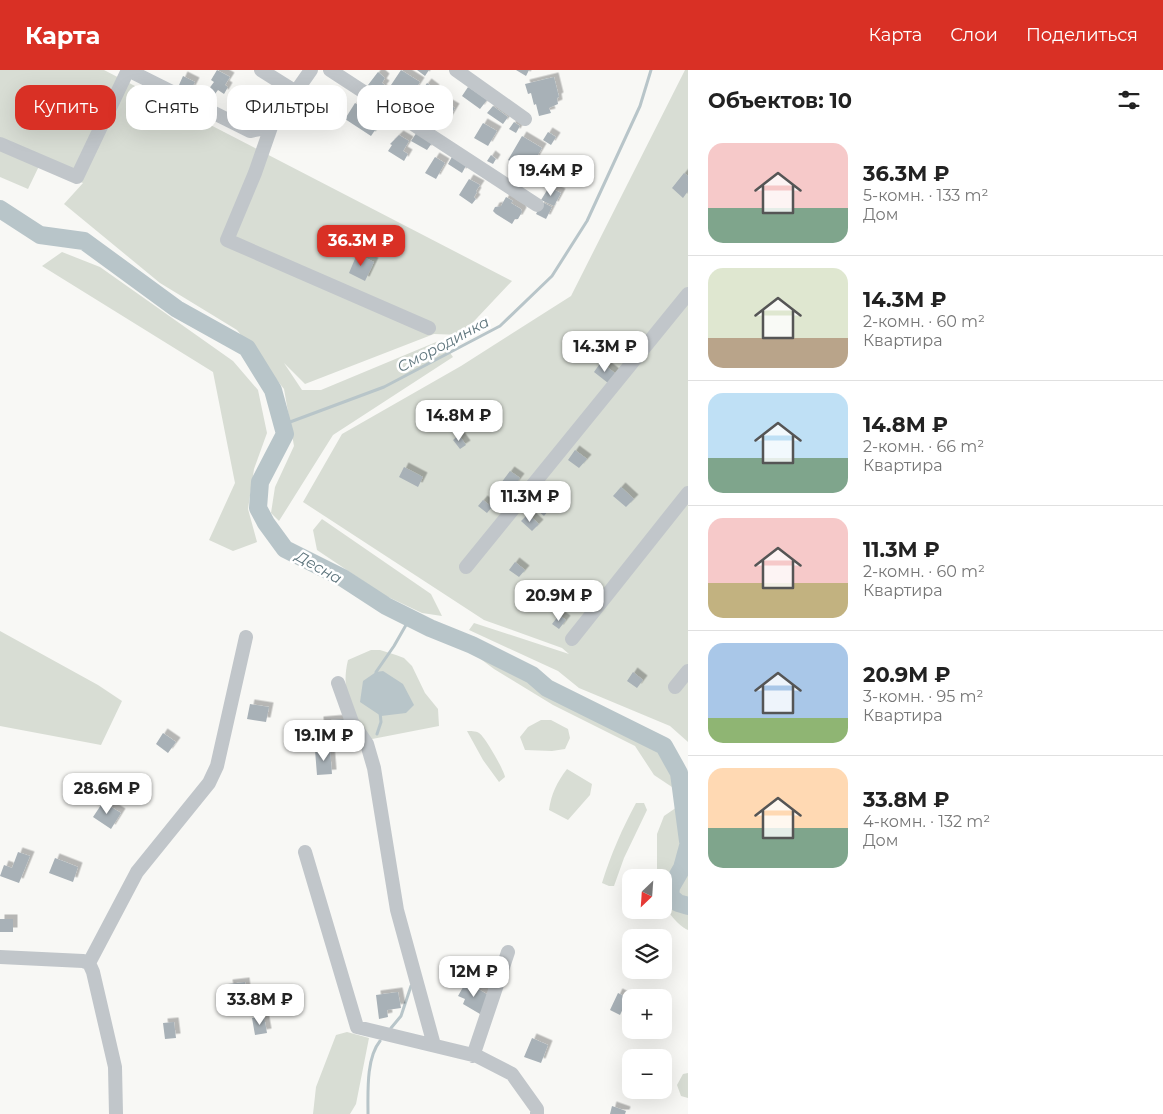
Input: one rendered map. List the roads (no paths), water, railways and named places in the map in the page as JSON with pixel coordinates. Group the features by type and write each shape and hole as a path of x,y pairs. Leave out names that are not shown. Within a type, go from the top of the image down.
{"street":[{"path":"0,144 77,177 128,70 227,120"},
{"path":"261,70 285,85"},
{"path":"301,85 311,70"},
{"path":"330,70 538,205"},
{"path":"456,70 525,118"},
{"path":"270,130 255,174 227,240 429,328"},
{"path":"466,567 688,294"},
{"path":"572,639 688,493"},
{"path":"89,963 136,872 209,783 217,766 246,638"},
{"path":"675,687 688,671"},
{"path":"338,683 352,722 367,744 374,768 397,910 434,1045"},
{"path":"305,852 357,1028 434,1045 473,1056 512,1074 537,1109 537,1114"},
{"path":"473,1056 508,952"},
{"path":"0,957 84,960 89,963 93,972 115,1067 116,1114"}],"waterway":[{"name":"Смородинка","path":"282,425 384,387 500,326 552,276 587,221 640,106 651,70"},
{"name":"Десна","path":"0,209 40,235 84,241 177,309 247,348 273,390 285,434 260,482 258,508 266,523 285,549 343,578 386,606 532,675 547,688 664,746 679,773 688,841"},
{"path":"376,676 376,672 410,618"},
{"path":"377,734 381,722 380,712"},
{"name":"Десна","path":"688,846 682,868 671,887 670,896 678,903 688,906"},
{"path":"391,1028 401,1016 411,986"},
{"path":"368,1114 370,1066 375,1048 380,1041"}]}
